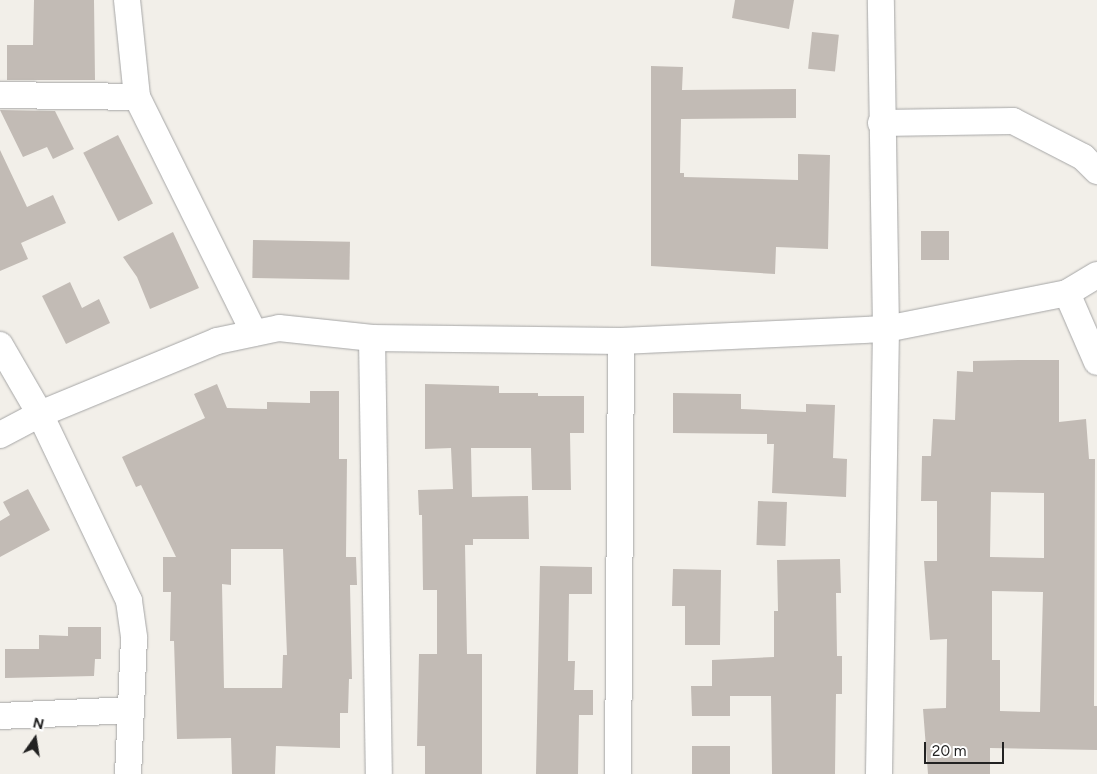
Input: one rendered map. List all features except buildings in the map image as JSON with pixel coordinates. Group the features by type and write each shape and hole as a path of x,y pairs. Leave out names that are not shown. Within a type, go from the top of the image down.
{"street":[{"path":"127,0 137,97 254,333"},
{"path":"879,774 886,329 881,123 881,0"},
{"path":"0,95 137,97"},
{"path":"881,123 1013,121 1083,157 1097,171"},
{"path":"0,435 40,414 217,341 279,328 372,338 621,342 886,329 1067,293 1097,274"},
{"path":"1067,293 1097,362"},
{"path":"372,338 378,774"},
{"path":"618,774 621,342"},
{"path":"0,345 40,414 130,600 134,638 128,774"},
{"path":"0,716 130,710"}]}
